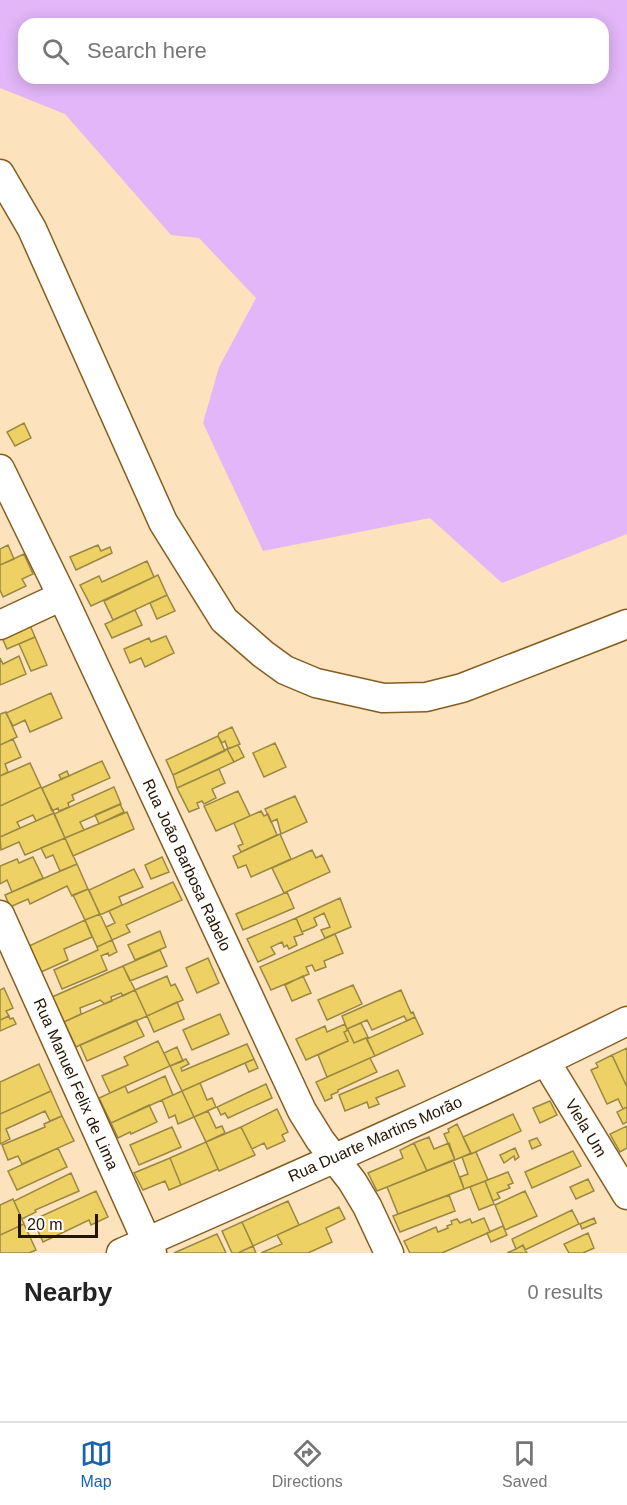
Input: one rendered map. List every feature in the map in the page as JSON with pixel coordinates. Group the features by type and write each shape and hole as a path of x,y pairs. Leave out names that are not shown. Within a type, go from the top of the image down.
{"street":[{"path":"0,174 32,229 163,522 224,620 285,670 316,683 383,698 426,697 462,688 627,624"},
{"name":"Rua João Barbosa Rabelo","path":"0,468 302,1111 334,1159 352,1181 367,1206 389,1253"},
{"path":"0,625 62,596"},
{"name":"Rua Manuel Felix de Lima","path":"0,915 150,1247"},
{"name":"Rua Duarte Martins Morão","path":"121,1253 150,1247 334,1159 546,1062 627,1021"},
{"name":"Viela Um","path":"546,1062 627,1195"}],"shaded area":[{"path":"0,0 627,0 627,534 502,583 430,518 263,551 203,423 219,367 256,298 199,238 171,235 65,114 0,88"}],"building":[{"path":"24,423 31,438 15,446 7,432"},
{"path":"8,545 14,559 0,565 0,549"},
{"path":"98,545 101,551 110,547 112,553 76,570 70,557"},
{"path":"24,554 33,574 22,579 26,586 3,597 0,590 0,565"},
{"path":"147,561 154,577 91,606 80,585 99,576 102,582"},
{"path":"158,575 167,595 113,620 104,601"},
{"path":"167,595 175,611 157,619 150,603"},
{"path":"135,610 142,625 112,638 105,624"},
{"path":"27,618 35,637 7,649 0,633"},
{"path":"166,636 174,653 145,667 141,658 130,663 124,649 149,638 151,642"},
{"path":"35,637 47,665 31,671 19,644"},
{"path":"19,656 26,674 0,685 0,658 3,664"},
{"path":"51,693 62,718 30,732 25,720 13,726 6,713"},
{"path":"6,712 17,737 0,745 0,714"},
{"path":"232,727 240,744 228,749 225,741 222,743 218,736 219,733"},
{"path":"218,736 225,751 173,775 166,760"},
{"path":"13,739 21,757 5,764 8,772 0,776 0,745"},
{"path":"275,743 286,767 264,777 253,753"},
{"path":"238,745 244,757 234,762 227,749"},
{"path":"227,749 234,762 177,788 173,775"},
{"path":"102,761 110,778 72,795 74,800 68,803 69,807 52,811 42,788"},
{"path":"30,763 41,787 0,806 0,776"},
{"path":"219,769 225,783 212,789 216,798 204,804 202,801 197,803 199,808 189,812 177,788"},
{"path":"67,771 69,776 61,779 59,775"},
{"path":"41,787 54,813 36,821 33,815 17,822 20,828 0,837 0,806"},
{"path":"114,787 121,804 80,822 84,830 65,838 54,814"},
{"path":"238,791 250,816 216,831 204,806"},
{"path":"295,796 307,822 281,834 277,819 271,822 265,809"},
{"path":"120,804 124,812 99,824 95,815"},
{"path":"261,811 264,816 268,814 277,835 241,852 238,846 243,844 234,823"},
{"path":"127,812 134,829 73,856 65,838"},
{"path":"54,813 65,838 25,855 19,842 1,850 0,837"},
{"path":"280,834 291,859 251,877 246,865 238,868 233,856"},
{"path":"65,838 77,864 60,871 53,855 46,858 41,848"},
{"path":"312,850 316,858 322,855 330,872 284,893 272,868"},
{"path":"33,857 43,878 12,892 7,880 0,884 0,866 17,859 19,863"},
{"path":"162,857 169,872 151,879 145,865"},
{"path":"77,864 88,889 72,896 67,886 30,904 28,899 10,907 5,895"},
{"path":"134,869 143,887 119,897 122,905 100,915 89,890"},
{"path":"173,882 182,900 126,925 130,932 112,940 106,927 115,923 109,911"},
{"path":"88,889 100,914 85,920 73,895"},
{"path":"287,892 294,908 243,930 236,914"},
{"path":"340,898 351,927 325,938 321,930 330,927 324,913 314,918 317,925 302,932 296,918"},
{"path":"100,914 112,940 97,947 85,920"},
{"path":"296,918 303,934 294,937 297,945 289,949 287,945 284,947 282,942 271,947 275,954 258,962 247,939"},
{"path":"85,920 92,937 64,949 68,960 41,972 29,946"},
{"path":"160,931 166,947 135,960 128,945"},
{"path":"335,934 343,953 324,961 326,967 315,971 312,965 306,967 309,974 271,990 260,967"},
{"path":"112,940 117,952 109,956 108,953 101,956 107,970 62,989 54,970 98,950 97,947"},
{"path":"160,950 167,966 130,981 123,966"},
{"path":"208,958 219,983 197,993 186,968"},
{"path":"123,966 135,990 123,996 121,993 111,997 112,1001 105,1004 100,1000 80,1008 81,1014 64,1022 52,997"},
{"path":"167,976 171,986 175,984 183,1000 147,1016 135,990"},
{"path":"303,976 311,993 292,1001 285,985"},
{"path":"353,985 362,1004 327,1020 318,1000"},
{"path":"4,988 13,1008 6,1011 9,1016 0,1020 0,990"},
{"path":"135,990 147,1016 76,1047 64,1022"},
{"path":"401,990 415,1017 407,1021 404,1016 372,1030 367,1020 347,1029 342,1016"},
{"path":"177,1002 184,1019 154,1032 147,1016"},
{"path":"220,1014 229,1034 192,1050 183,1030"},
{"path":"9,1016 16,1024 0,1031 0,1020"},
{"path":"415,1017 423,1034 375,1056 367,1039"},
{"path":"136,1020 144,1036 87,1061 80,1045"},
{"path":"361,1023 368,1037 354,1043 348,1030 344,1032 348,1041 306,1060 296,1039 325,1026 327,1032 345,1024 347,1029"},
{"path":"348,1030 354,1043 366,1038 375,1056 327,1077 318,1055 348,1041 344,1032"},
{"path":"158,1041 170,1066 110,1093 102,1076 128,1065 124,1057"},
{"path":"247,1044 254,1059 182,1091 170,1066 186,1059 189,1064 181,1068 182,1071"},
{"path":"177,1047 183,1061 170,1066 164,1053"},
{"path":"627,1048 627,1087 612,1055"},
{"path":"612,1055 627,1087 627,1107 623,1109 618,1099 607,1104 591,1070 598,1067 596,1063"},
{"path":"370,1058 377,1072 338,1090 331,1095 332,1098 325,1101 316,1082"},
{"path":"254,1059 258,1068 249,1072 245,1063"},
{"path":"39,1064 51,1091 0,1114 0,1082"},
{"path":"398,1070 405,1086 376,1098 379,1104 369,1108 367,1102 345,1111 339,1095"},
{"path":"165,1076 173,1095 111,1123 99,1098 125,1086 128,1093"},
{"path":"200,1083 207,1100 212,1098 216,1107 194,1117 182,1091"},
{"path":"266,1084 272,1098 228,1118 225,1113 221,1115 217,1107"},
{"path":"51,1091 62,1116 50,1121 45,1111 6,1129 10,1139 0,1144 0,1114"},
{"path":"182,1091 194,1117 178,1124 175,1115 169,1118 162,1100"},
{"path":"550,1101 557,1115 540,1123 533,1108"},
{"path":"149,1105 157,1122 118,1138 111,1123"},
{"path":"627,1107 627,1122 623,1124 617,1112"},
{"path":"277,1109 288,1132 282,1135 285,1141 267,1149 264,1143 252,1149 241,1127"},
{"path":"208,1111 216,1128 222,1126 225,1133 206,1142 194,1117"},
{"path":"513,1114 521,1131 471,1154 463,1137"},
{"path":"62,1116 74,1141 22,1164 18,1156 8,1160 2,1145 45,1127 44,1124"},
{"path":"457,1124 471,1153 455,1160 444,1134"},
{"path":"627,1126 627,1148 620,1152 610,1134"},
{"path":"172,1127 181,1147 139,1165 130,1145"},
{"path":"241,1127 255,1155 219,1171 206,1142"},
{"path":"429,1137 434,1149 449,1143 455,1160 427,1171 414,1143"},
{"path":"537,1138 541,1145 532,1149 529,1141"},
{"path":"206,1142 218,1169 181,1185 170,1158"},
{"path":"414,1143 427,1171 377,1191 368,1173 403,1158 400,1150"},
{"path":"58,1148 67,1167 17,1190 8,1171"},
{"path":"515,1148 519,1157 515,1160 514,1156 504,1163 500,1155"},
{"path":"573,1151 581,1166 532,1188 525,1172"},
{"path":"476,1152 488,1180 464,1189 460,1177 468,1174 462,1157"},
{"path":"170,1158 181,1185 169,1190 165,1181 143,1190 134,1173"},
{"path":"453,1160 464,1189 398,1214 387,1187"},
{"path":"508,1172 513,1183 508,1185 510,1188 497,1193 500,1198 493,1201 485,1181"},
{"path":"71,1173 79,1191 35,1210 36,1212 22,1219 14,1201"},
{"path":"588,1179 594,1191 576,1199 570,1187"},
{"path":"485,1181 494,1204 479,1210 470,1187"},
{"path":"96,1191 108,1217 91,1225 89,1220 43,1242 33,1220"},
{"path":"525,1191 537,1216 505,1230 495,1205"},
{"path":"449,1195 455,1211 400,1232 393,1216"},
{"path":"13,1199 24,1224 0,1235 0,1205"},
{"path":"288,1201 299,1225 253,1246 242,1222"},
{"path":"339,1207 345,1219 326,1228 332,1242 308,1253 261,1253 282,1244 277,1235"},
{"path":"572,1210 579,1224 525,1250 523,1245 516,1249 512,1239"},
{"path":"484,1218 490,1232 442,1253 410,1253 404,1241 436,1227 438,1232 448,1228 447,1226 452,1224 451,1221 457,1219 460,1223 470,1219 472,1223"},
{"path":"594,1218 596,1223 582,1229 580,1224"},
{"path":"242,1222 253,1246 238,1253 232,1253 222,1231"},
{"path":"24,1224 36,1250 29,1253 0,1253 0,1235"},
{"path":"503,1226 507,1235 491,1242 487,1233"},
{"path":"588,1233 594,1248 583,1253 569,1253 564,1244"},
{"path":"217,1234 226,1253 174,1253"},
{"path":"523,1245 527,1253 507,1253 516,1249"},
{"path":"253,1246 256,1253 238,1253"}]}
